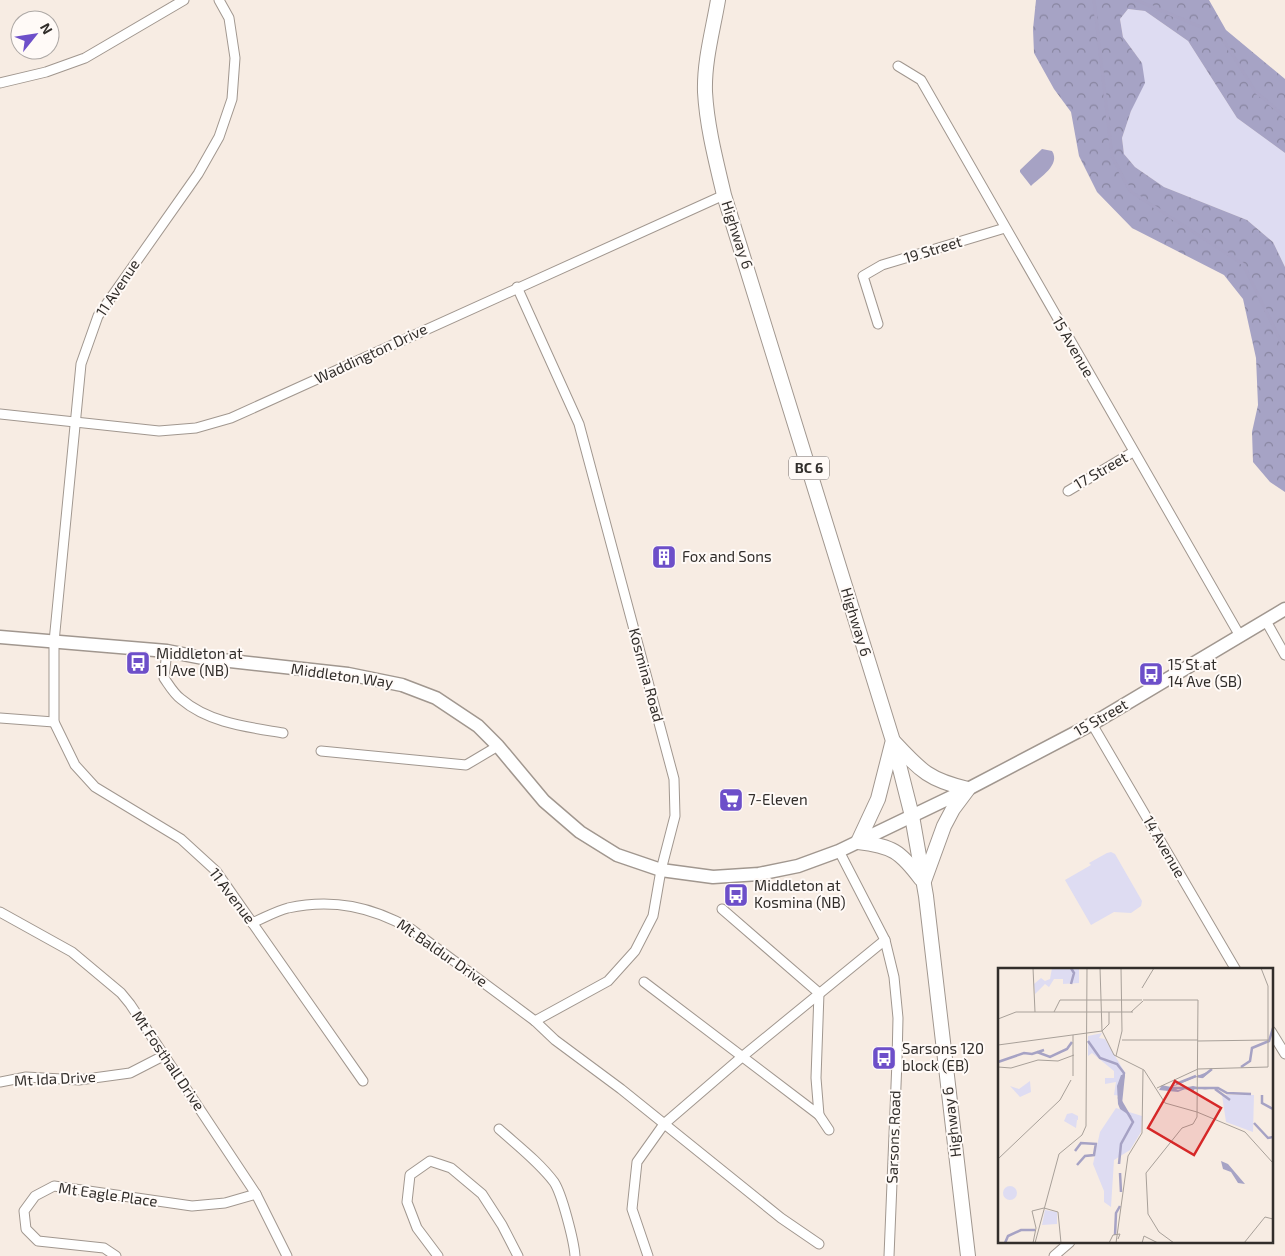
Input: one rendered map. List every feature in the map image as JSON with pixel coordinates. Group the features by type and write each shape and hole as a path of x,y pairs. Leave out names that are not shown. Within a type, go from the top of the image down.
{"main road":[{"name":"Highway 6","path":"718,0 707,62 705,90 708,125 724,195 892,741 912,816 923,882 968,1256"},
{"path":"892,741 918,768 934,779 949,785 968,789 944,826 923,882"},
{"path":"892,741 878,799 858,842 889,847 910,865 923,882"}],"street":[{"path":"0,83 46,72 85,58 184,0"},
{"name":"11 Avenue","path":"218,0 228,18 235,58 232,99 219,136 198,174 98,316 81,364 54,642 54,722 75,766 95,787 181,839 216,871 362,1081"},
{"name":"15 Avenue","path":"898,66 920,80 1240,636"},
{"name":"Waddington Drive","path":"0,414 160,431 196,428 231,418 724,195"},
{"name":"19 Street","path":"878,324 863,276 882,265 1005,228"},
{"name":"Kosmina Road","path":"517,287 579,424 674,779 675,816 661,870 653,916 636,951 608,982 535,1022"},
{"name":"17 Street","path":"1068,491 1134,452"},
{"name":"15 Street","path":"912,816 1092,724 1285,610"},
{"path":"1266,621 1285,655"},
{"name":"Middleton Way","path":"0,637 167,651 203,658 348,674 402,685 436,698 478,726 498,746 544,801 580,832 617,855 661,870 713,877 759,874 798,866 839,851 912,816"},
{"path":"167,651 164,678 180,699 204,713 234,725 283,733"},
{"path":"0,718 54,722"},
{"name":"14 Avenue","path":"1092,724 1235,968"},
{"path":"321,751 466,764 498,746"},
{"name":"Sarsons Road","path":"839,851 885,940 894,978 898,1018 889,1256"},
{"name":"Mt Baldur Drive","path":"252,922 287,908 323,904 362,908 389,917 411,930 535,1022 555,1040 621,1089 781,1218 820,1244"},
{"path":"722,909 819,993"},
{"name":"Mt Fosthall Drive","path":"0,912 72,952 121,993 256,1194 287,1256"},
{"path":"648,1256 632,1209 637,1162 664,1124 743,1056 885,940"},
{"path":"644,982 819,1115 829,1130"},
{"path":"819,993 816,1078 819,1115"},
{"path":"1275,1044 1285,1054"},
{"name":"Mt Ida Drive","path":"0,1082 26,1077 79,1080 130,1073 164,1055"},
{"path":"498,1129 530,1156 555,1184 568,1222 575,1256"},
{"path":"438,1256 417,1228 408,1202 410,1175 430,1162 451,1168 482,1194 502,1225 518,1256"},
{"name":"Mt Eagle Place","path":"116,1256 104,1248 38,1241 26,1229 24,1210 34,1196 54,1186 192,1206 225,1203 256,1194"},
{"path":"1054,1256 1068,1244"}],"shaded area":[{"path":"1128,9 1145,11 1188,41 1237,118 1285,153 1285,267 1273,242 1247,220 1164,187 1135,167 1124,154 1122,138 1131,111 1142,63 1123,37 1120,19"},
{"path":"1042,149 1052,151 1054,161 1052,166 1031,186 1020,170"},
{"path":"1111,852 1115,854 1142,901 1141,906 1131,913 1114,912 1091,925 1065,880 1091,865 1089,863"}],"green space":[{"path":"1036,0 1209,0 1226,30 1285,79 1285,153 1237,118 1188,41 1145,11 1128,9 1120,19 1123,37 1142,63 1145,83 1131,111 1122,138 1124,154 1135,167 1164,187 1247,220 1273,242 1285,267 1285,492 1270,482 1253,462 1252,432 1258,405 1256,358 1243,299 1224,275 1132,228 1097,192 1079,156 1071,112 1054,89 1034,53 1033,29"}],"waterway":[{"path":"1094,0 1112,156 1130,191 1243,264 1285,350"},
{"path":"1136,0 1201,27"},
{"path":"1224,41 1255,91 1285,117"}],"place":[{"name":"Fox and Sons","path":"664,557"},
{"name":"Middleton at 11 Ave (NB)","path":"138,663"},
{"name":"15 St at 14 Ave (SB)","path":"1151,674"},
{"name":"7-Eleven","path":"731,800"},
{"name":"Middleton at Kosmina (NB)","path":"736,895"},
{"name":"Sarsons 120 block (EB)","path":"884,1058"}]}
